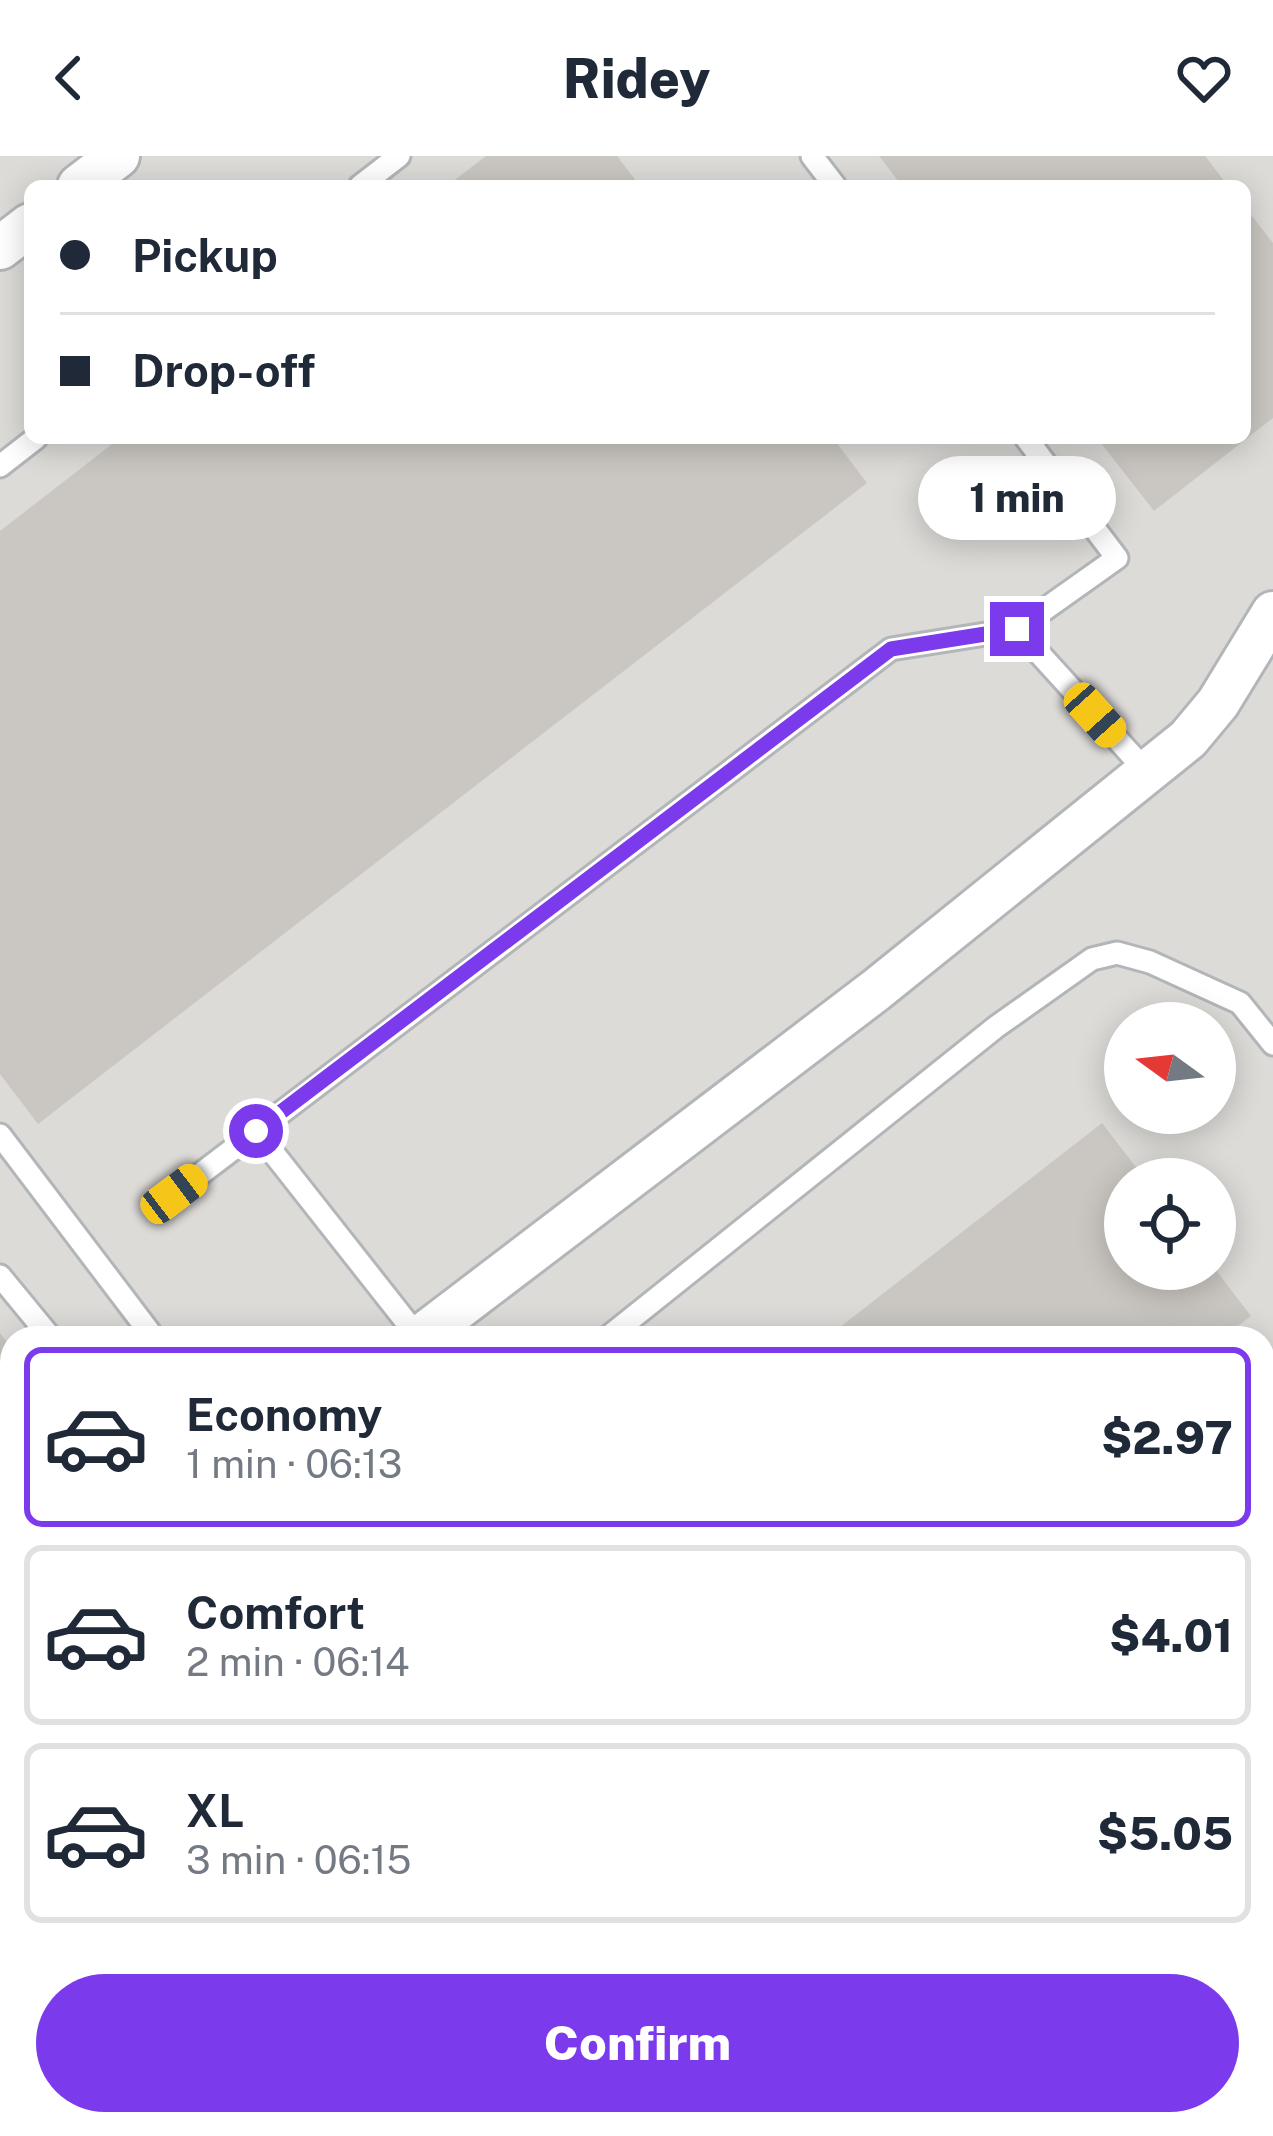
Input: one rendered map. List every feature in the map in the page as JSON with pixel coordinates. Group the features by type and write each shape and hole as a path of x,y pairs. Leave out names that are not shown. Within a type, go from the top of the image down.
{"street":[{"path":"88,180 118,156"},
{"path":"0,248 24,230"},
{"path":"435,1326 876,990 1188,739 1218,703 1273,613"}],"lane":[{"path":"368,180 399,156"},
{"path":"812,156 830,180"},
{"path":"0,466 28,444"},
{"path":"174,1194 891,649 1017,629 1118,558 1031,444"},
{"path":"1017,629 1147,772"},
{"path":"622,1326 996,1027 1092,959 1117,953 1150,962 1240,1003 1273,1044"},
{"path":"256,1131 410,1326"},
{"path":"0,1135 145,1326"},
{"path":"0,1276 41,1326"}],"shaded area":[{"path":"0,156 1273,156 1273,1326 0,1326"}],"building":[{"path":"486,156 617,156 635,180 455,180"},
{"path":"879,156 1205,156 1223,180 897,180"},
{"path":"1251,215 1273,243 1273,418 1251,435"},
{"path":"112,444 838,444 867,483 38,1124 0,1074 0,531"},
{"path":"1102,444 1240,444 1154,511"},
{"path":"1102,1123 1104,1134 1110,1134 1129,1158 1104,1158 1104,1290 1231,1290 1251,1316 1238,1326 841,1326"}],"route":[{"path":"256,1131 891,649 1017,629"}]}
